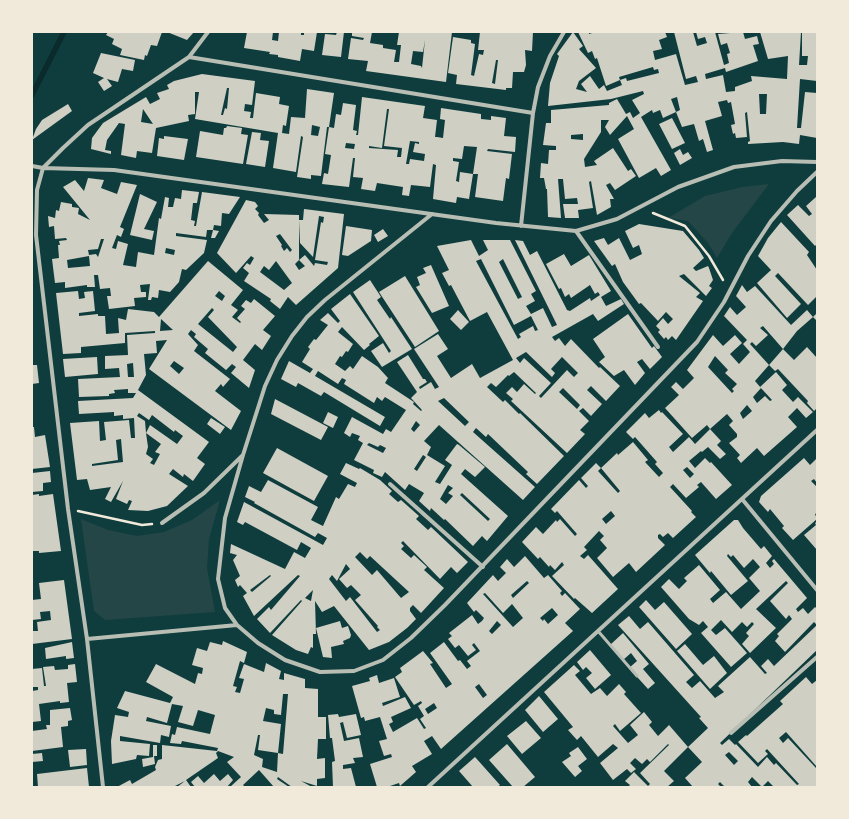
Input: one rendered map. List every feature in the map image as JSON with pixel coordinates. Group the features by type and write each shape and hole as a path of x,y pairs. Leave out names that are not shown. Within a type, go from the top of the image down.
{"street":[{"path":"103,787 86,639 68,509 36,235 37,190 43,168 88,125 189,57 208,32"},
{"path":"521,226 533,113 538,87 550,56 564,32"},
{"path":"189,57 533,113"},
{"path":"32,166 43,168 114,170 521,226 576,231 602,224 641,208 678,187 734,167 782,161 817,162"},
{"path":"432,214 357,274 307,317 277,360 265,386 225,518 218,579 225,608 237,625 258,643 285,660 320,672 354,670 383,660 411,638 483,567 697,342 730,291 748,256 771,221 817,172"},
{"path":"576,231 658,347"},
{"path":"428,787 817,430"},
{"path":"162,523 204,493 243,455"},
{"path":"390,484 483,567"},
{"path":"742,499 817,590"},
{"path":"86,639 237,625"},
{"path":"731,733 817,657"}],"lane":[{"path":"598,631 637,676"}],"path":[{"path":"641,208 685,226 709,256 730,291"},
{"path":"68,509 142,525 162,523"}],"shaded area":[{"path":"769,184 732,233 717,258 708,243 688,221 668,218 705,196 742,187"},
{"path":"220,500 209,539 207,568 215,612 105,620 94,611 81,519 108,530 137,536 164,532 192,520"}],"building":[{"path":"108,32 162,32 157,46 151,45 147,56 145,55 144,60 120,55 122,49 112,44 114,39 106,35"},
{"path":"167,32 194,32 187,40"},
{"path":"247,32 273,32 272,40 278,41 279,32 301,32 301,35 304,35 304,32 317,32 314,51 302,49 300,61 278,57 278,55 269,54 270,52 244,48"},
{"path":"337,32 344,32 341,57 322,55 325,34 336,35"},
{"path":"352,32 372,32 370,43 383,45 383,48 396,50 394,62 399,62 401,45 397,45 399,32 452,32 446,82 366,71 368,61 348,59 351,38 363,40 364,38 352,36","holes":["425,40 422,68 421,66 411,64 413,51 423,52"]},
{"path":"480,32 533,32 532,51 525,50 526,65 524,72 513,72 512,88 506,88 506,90 456,84 457,75 448,73 453,37 471,40 471,43 475,44 471,75 474,76 479,54 483,55 484,50 478,50","holes":["496,60 498,60 495,84 492,83"]},
{"path":"573,32 583,46 579,49 596,68 579,81 576,89 587,92 581,84 590,76 599,89 604,85 607,91 622,85 620,80 606,86 597,58 595,59 592,51 588,53 578,32 589,32 589,34 595,32 665,32 667,37 659,40 662,49 653,51 655,60 676,54 685,85 698,82 696,76 686,79 674,32 693,32 697,46 707,43 705,37 698,39 696,32 715,32 724,65 729,63 727,54 730,53 727,43 721,45 718,34 743,32 745,39 757,36 759,44 753,45 758,61 726,72 725,68 705,74 706,79 723,75 726,92 735,91 735,87 752,81 751,76 787,79 788,56 768,59 760,32 801,32 799,65 807,65 808,56 802,56 802,32 817,32 817,81 800,79 797,128 801,128 805,92 817,93 817,138 800,135 799,144 783,142 748,144 750,141 747,112 745,113 747,137 736,138 735,133 733,134 731,125 735,124 731,102 728,103 727,100 718,102 722,116 705,121 713,150 707,152 703,139 699,141 694,124 682,127 676,112 663,118 660,110 653,113 652,110 641,117 671,170 661,176 656,168 639,178 618,139 634,129 627,116 610,135 605,127 609,120 601,120 601,132 584,159 585,167 597,165 594,161 613,148 628,171 631,169 636,176 615,190 610,183 606,185 614,199 610,199 611,207 597,215 591,181 589,182 593,208 578,210 579,218 565,218 563,204 578,204 577,198 565,199 563,179 558,179 561,218 548,217 547,189 544,178 540,178 541,163 548,164 549,150 556,150 556,146 543,145 546,123 551,123 551,110 609,105 609,103 617,99 626,114 630,112 633,118 640,113 632,100 644,94 643,91 611,99 548,106 550,83 559,56 557,54","holes":["653,67 654,70 658,69 659,73 627,81 626,78 620,80 619,77","759,94 767,94 766,114 760,114","677,97 680,110 676,112 671,99","583,134 583,140 571,139 571,135"]},
{"path":"101,53 135,60 133,71 122,69 118,82 107,79 112,86 104,91 98,82 104,78 93,73"},
{"path":"202,74 255,81 252,105 245,104 244,111 251,112 250,118 253,118 256,93 280,97 279,104 289,106 286,126 283,125 282,133 289,134 291,117 305,118 307,89 334,93 329,127 327,127 321,176 311,175 311,179 297,177 303,137 301,136 296,172 273,168 278,133 195,119 199,92 195,92 195,114 188,115 189,121 156,128 152,153 137,151 136,158 121,155 125,124 119,123 107,140 105,150 111,151 111,154 91,149 92,138 103,123 146,97 150,104 160,99 157,93 169,89 167,85 174,81","holes":["227,88 229,88 227,109 225,108 223,115 221,115","143,109 153,124 141,122","312,125 320,127 318,136 311,135"]},
{"path":"362,97 425,106 423,118 437,120 435,137 443,138 445,120 440,119 441,108 481,114 481,119 491,120 491,116 506,118 504,136 516,137 515,152 488,149 487,151 512,154 509,179 506,178 503,201 475,197 478,174 473,174 469,199 457,197 456,203 433,199 436,165 433,164 430,187 411,185 409,196 402,195 403,187 377,183 375,191 361,189 363,178 353,177 355,158 353,158 349,187 322,184 324,173 328,174 331,155 325,154 329,127 334,128 336,114 341,115 343,103 356,105 353,130 357,131 356,135 358,135","holes":["387,109 389,109 384,146 402,148 401,157 397,157 398,150 369,148 369,146 382,148","410,141 419,142 419,144 415,143 413,152 425,154 424,161 410,159 409,164 406,164","346,143 355,144 354,149 345,148","464,146 477,147 473,174 460,172 459,182 456,181 459,162 453,161 453,158 462,159"]},
{"path":"68,104 72,111 32,140 36,129 42,120"},
{"path":"672,118 685,143 672,149 659,124"},
{"path":"227,126 242,128 241,134 248,135 243,164 196,157 200,131 223,135 224,128"},
{"path":"252,132 261,133 260,140 269,141 265,167 246,164"},
{"path":"164,136 188,139 184,160 157,156 159,138 164,139"},
{"path":"680,149 683,155 688,152 692,158 680,165 674,153"},
{"path":"88,178 104,180 101,188 117,194 121,182 137,185 120,227 124,229 121,237 117,235 112,248 116,249 118,241 128,244 123,265 136,267 138,252 154,255 159,218 161,219 165,197 169,198 168,207 173,207 175,198 181,199 182,190 199,192 197,203 193,203 191,220 195,221 194,226 196,226 202,192 240,197 229,214 222,213 221,226 214,225 213,230 207,230 206,237 176,233 176,236 207,240 204,253 186,270 182,269 179,282 170,292 159,290 158,298 152,297 151,300 148,300 150,284 140,285 141,292 146,292 146,297 134,298 135,306 109,309 107,296 111,296 110,288 100,289 98,275 94,275 95,287 87,287 87,285 65,288 65,282 55,283 52,259 59,258 59,241 67,240 66,238 55,239 54,226 49,227 48,216 55,218 56,210 59,211 61,202 72,204 72,207 79,208 78,214 90,220 63,187 75,180 84,191","holes":["101,239 104,239 98,257 96,254 89,255 88,250 98,249","166,248 175,250 174,255 165,253","89,256 90,266 68,268 67,260"]},
{"path":"140,194 157,202 144,229 154,231 152,240 130,235"},
{"path":"816,197 817,244 815,246 787,215 798,205 809,216 812,214 806,206"},
{"path":"246,200 255,202 258,206 255,209 259,213 258,215 264,223 269,220 264,214 299,215 299,220 303,220 304,209 344,214 338,268 296,305 288,297 280,309 270,301 271,299 244,281 249,273 243,268 247,263 250,265 254,258 251,256 236,273 217,253","holes":["319,216 324,217 323,223 321,222 315,260 328,262 327,265 315,263 314,266 305,255 299,260 299,220 300,243 313,257","280,234 292,250 290,252 287,248 284,251 281,246 282,245 276,236","299,260 305,266 299,270 295,264","276,261 292,283 284,290 260,272 264,266 269,270"]},
{"path":"781,222 809,252 807,255 817,270 817,296 808,305 778,273 775,276 801,304 787,318 757,283 771,270 758,256 768,238"},
{"path":"639,224 683,231 704,258 693,268 696,271 708,266 713,280 709,286 712,288 706,296 684,274 679,276 700,293 696,297 703,301 676,340 672,336 668,340 666,337 664,339 658,332 660,330 656,326 663,318 668,324 673,319 666,312 658,321 641,303 639,304 623,282 615,264 612,266 594,241 604,238 608,245 619,238 630,260 642,254 639,245 633,248 625,231"},
{"path":"346,226 372,230 371,241 348,256 342,255"},
{"path":"383,229 388,236 378,242 374,235"},
{"path":"213,230 219,231 215,238 211,238"},
{"path":"471,240 479,256 488,250 483,240 510,240 536,291 531,294 535,301 526,306 531,314 543,308 552,327 557,325 515,240 523,241 530,255 537,251 567,310 570,311 590,298 591,301 600,295 598,292 595,294 590,285 571,298 569,294 565,297 561,288 559,289 546,264 564,254 571,266 589,255 611,291 601,297 606,306 621,299 624,304 598,321 593,314 552,337 555,341 559,338 565,346 571,339 599,368 600,367 620,386 606,401 591,386 587,390 602,404 591,416 583,408 579,411 589,421 580,430 585,434 567,453 511,401 513,399 506,393 512,387 517,392 524,384 535,394 536,393 514,372 509,376 508,375 496,387 491,383 487,387 503,402 505,400 519,414 520,413 564,456 537,484 526,474 528,472 488,434 486,437 476,428 473,432 535,487 523,500 439,425 424,441 431,447 427,455 445,466 435,482 440,484 452,465 445,460 457,444 485,467 475,477 465,469 461,474 508,516 487,541 482,536 473,546 445,519 444,520 431,508 430,511 419,501 424,493 409,484 405,490 385,472 382,477 373,473 374,470 354,460 363,443 358,440 360,436 352,433 350,437 344,433 352,417 383,434 386,429 391,432 406,410 385,397 382,401 377,397 374,403 344,384 346,380 342,378 338,384 318,371 315,376 385,417 380,426 324,392 321,396 298,383 296,387 281,379 289,361 310,373 313,369 302,362 310,349 308,347 314,339 316,340 328,325 320,320 328,313 338,323 340,321 331,309 350,294 379,336 364,350 342,327 338,332 353,344 348,352 346,351 342,357 340,356 335,364 345,371 350,366 353,369 362,356 378,367 388,378 385,383 414,402 413,404 421,411 422,410 411,398 417,392 397,362 408,355 423,379 427,382 419,387 420,389 431,382 435,389 439,387 414,349 438,334 448,349 437,356 451,378 472,364 480,378 513,360 487,312 470,321 451,285 449,286 442,273 449,270 437,246","holes":["481,259 514,325 531,316 538,330 535,331 533,326 519,334 521,337 518,339 476,261","503,259 522,297 518,299 499,262","526,352 552,377 555,373 551,369 562,357 578,373 574,377 567,370 541,398 539,396 551,383 524,358 520,363 516,358","563,388 580,405 577,409 559,392","444,398 469,422 465,426 438,401","416,421 420,425 414,432 411,429","369,443 378,447 380,445 386,448 383,453 367,445","423,455 426,457 417,471 414,469","448,485 453,488 448,493 453,496 446,504 440,499","462,493 490,519 488,521 460,495"]},
{"path":"208,261 243,290 231,305 238,310 232,317 240,323 241,322 237,318 245,309 241,306 246,300 251,303 254,299 275,316 263,330 271,336 262,350 255,344 243,360 255,370 249,388 231,373 236,367 232,364 226,370 205,353 208,349 194,337 196,334 191,330 188,334 198,345 194,351 230,379 223,387 221,384 215,391 241,411 231,430 149,369 167,340 156,341 157,353 144,354 146,375 138,390 209,442 197,458 205,464 193,481 184,474 183,477 173,469 169,474 188,486 167,506 148,511 128,510 132,501 129,500 127,504 116,499 123,481 111,502 105,499 111,487 90,490 87,479 77,480 70,423 99,421 100,441 106,440 104,422 129,420 131,438 135,438 134,418 123,419 123,415 114,416 114,412 79,414 78,401 133,398 136,393 128,393 128,389 114,390 115,393 109,394 109,396 79,397 78,379 120,377 119,368 105,369 105,356 128,355 127,335 155,333 155,331 125,333 125,343 81,347 81,353 63,354 56,293 78,291 79,299 85,298 84,292 93,291 95,311 79,313 79,316 98,314 98,316 105,316 106,334 119,333 118,318 126,320 128,309 154,312 159,317","holes":["219,291 225,296 222,301 215,296","212,308 214,310 208,317 237,347 233,352 198,324","161,319 173,330 160,331","174,361 184,368 179,374 170,366","133,363 134,377 128,377 127,364","139,413 149,420 152,415 174,432 175,430 183,436 177,444 150,425 146,433 145,421 137,416","146,433 161,444 155,452 160,454 154,465 150,463 153,459 146,454 148,447","121,439 123,462 92,466 92,464 118,460 116,440"]},
{"path":"431,265 449,306 432,313 416,287 420,285 417,277 426,273 423,268"},
{"path":"405,276 439,331 415,347 379,292"},
{"path":"370,280 381,297 377,300 390,319 391,317 412,349 382,367 371,351 383,343 389,353 391,351 353,292"},
{"path":"742,285 747,292 755,286 791,325 807,310 813,317 797,331 783,349 763,326 760,328 768,335 756,346 752,342 750,344 769,365 755,381 760,387 776,372 787,385 782,390 793,402 798,397 813,412 806,418 797,408 788,417 797,427 764,456 757,448 741,463 737,458 740,455 729,443 737,437 737,434 729,425 733,421 727,414 710,429 707,425 692,438 665,408 679,395 671,387 676,382 683,389 694,378 687,370 713,335 723,346 735,335 742,343 730,354 739,364 750,352 743,344 747,340 724,316 730,307 737,315 746,307 736,296","holes":["715,356 728,370 725,373 737,384 732,389 734,391 732,393 708,367","761,388 772,400 770,401 765,396 757,403 753,397","747,405 752,411 743,419 740,413"]},
{"path":"458,310 469,322 461,330 450,319"},
{"path":"817,313 817,321 813,317"},
{"path":"628,314 652,348 654,346 662,357 650,369 642,359 637,362 645,373 635,385 624,370 614,376 599,362 605,357 593,339"},
{"path":"807,347 817,358 817,408 814,411 807,403 808,401 778,369 775,371 769,365 783,349 794,360"},
{"path":"97,357 98,374 65,377 63,359"},
{"path":"32,365 37,365 39,383 32,384"},
{"path":"275,399 328,427 321,440 271,414"},
{"path":"659,410 683,434 669,447 673,452 689,437 695,444 710,429 721,441 717,445 726,454 720,459 708,447 689,461 695,468 705,458 710,463 711,462 732,485 716,499 701,482 697,485 699,487 686,498 673,484 670,487 696,517 673,538 668,533 663,537 660,534 658,535 658,538 665,545 636,572 629,563 613,577 597,558 607,548 600,540 604,536 599,531 584,547 587,550 580,556 584,559 588,555 618,589 592,613 575,598 574,599 552,576 564,565 562,562 555,570 550,565 549,567 540,557 538,559 522,542 536,527 543,534 556,520 557,522 560,519 575,536 577,534 557,511 555,513 551,509 579,480 586,488 588,486 581,478 596,463 601,468 617,453 618,455 633,442 648,460 645,462 659,477 663,473 655,464 657,462 635,437 633,439 626,432 645,413 649,418","holes":["687,467 694,474 690,478 683,470","601,468 620,491 618,493 598,471","611,511 615,516 606,524 602,519"]},
{"path":"328,412 338,417 333,428 323,423"},
{"path":"211,418 225,427 220,434 207,424"},
{"path":"32,427 34,427 35,437 45,435 50,467 32,469"},
{"path":"277,448 328,476 314,501 263,473"},
{"path":"804,458 810,465 817,458 817,483 814,479 811,481 817,487 817,513 815,514 817,519 793,540 782,528 784,526 770,509 768,512 759,502 761,496"},
{"path":"346,463 359,469 360,468 380,480 392,491 389,494 398,502 401,500 419,516 416,519 428,530 431,527 468,562 457,573 451,567 440,579 403,541 401,543 404,546 401,549 411,558 414,555 427,567 424,570 444,588 421,613 413,605 410,608 410,611 416,619 407,628 389,642 369,650 334,606 322,612 315,601 316,634 313,634 313,648 311,647 308,654 296,650 272,635 302,601 301,600 270,633 257,619 269,607 271,610 300,576 298,575 254,616 243,596 247,593 240,585 238,587 235,580 240,576 233,560 237,555 230,553 231,544 285,569 294,552 305,558 311,548 301,542 297,550 245,522 243,525 237,522 244,502 323,545 327,538 318,533 315,537 245,497 249,486 261,492 268,480 318,507 311,520 323,526 336,497 339,499 348,484 355,487 357,483 340,474","holes":["360,552 367,559 370,556 409,592 401,598 377,570 372,575 355,557","346,564 350,569 339,579 347,588 351,585 361,595 355,600 380,630 377,632 350,597 346,601 329,579 332,575 337,581","270,575 271,576 252,592 250,590","313,590 311,601 305,598"]},
{"path":"50,471 51,482 43,483 43,491 32,492 32,473"},
{"path":"39,494 39,496 53,494 61,551 39,553 39,551 32,551 32,495"},
{"path":"734,520 738,520 761,549 764,546 772,556 766,563 770,568 774,564 772,561 774,559 807,598 796,609 798,612 803,608 808,614 815,607 817,609 817,625 814,622 785,652 775,641 779,636 777,634 792,619 789,615 786,619 770,601 788,583 786,581 756,609 776,628 750,653 742,644 749,636 746,633 754,624 752,622 747,627 742,622 732,632 721,620 711,630 716,635 725,628 747,653 731,667 701,633 708,627 703,621 699,625 689,619 661,587 669,579 679,589 687,581 684,578 699,565 720,590 710,599 713,603 726,592 741,609 760,591 749,578 760,567 753,559 744,568 733,555 731,557 728,554 727,556 748,581 731,595 695,555"},
{"path":"817,522 817,550 804,535 816,525 815,523"},
{"path":"525,556 544,578 548,575 562,591 560,593 562,596 565,593 580,609 565,623 573,631 441,749 432,736 424,741 432,754 412,766 416,772 400,786 399,783 387,787 377,787 370,764 392,757 391,754 384,756 379,741 387,739 380,717 365,721 364,717 361,718 352,686 370,681 369,678 377,675 379,683 394,678 400,697 382,703 383,706 405,697 411,708 391,717 393,722 389,724 393,732 417,718 424,729 426,728 420,719 424,716 418,706 422,703 421,701 414,705 395,677 402,672 400,668 423,651 433,663 430,664 446,688 452,684 430,653 444,642 458,661 460,660 467,669 471,666 467,661 480,651 474,643 472,645 476,650 468,656 459,645 455,648 448,639 452,636 449,633 472,615 478,624 482,621 484,618 476,610 474,612 467,603 493,575 498,581 506,573 500,567 507,559 514,567","holes":["527,581 529,583 513,598 511,595","485,593 503,613 512,604 523,618 513,627 483,594","552,608 558,615 548,624 544,619 543,621 540,618","497,621 501,625 492,634 489,631","479,684 487,695 483,698 475,687","434,703 437,708 428,714 425,709"]},
{"path":"64,580 72,639 32,644 32,631 38,631 37,622 51,620 50,611 40,612 41,619 32,620 32,600 41,599 39,583"},
{"path":"646,600 655,610 664,602 692,634 676,649 639,607"},
{"path":"629,616 640,629 648,622 694,675 686,682 692,688 700,681 715,698 724,692 718,686 750,657 765,674 767,673 761,666 768,659 774,666 817,625 817,650 720,743 722,745 729,739 735,745 736,744 758,767 767,757 774,765 776,763 797,785 799,784 767,749 765,751 768,754 758,763 738,742 746,735 747,736 783,704 780,701 806,677 812,684 817,680 817,767 817,787 774,787 768,781 762,787 752,777 748,782 752,787 725,787 720,782 718,784 721,787 693,787 685,778 702,762 688,747 708,728 699,718 701,717 618,625","holes":["786,732 817,767 816,768 788,738 783,743 779,738","729,752 738,761 734,765 725,755"]},
{"path":"340,621 342,628 348,626 351,635 350,638 343,641 344,644 331,647 332,658 323,657 316,628"},
{"path":"623,633 649,664 643,669 655,683 648,689 629,668 637,661 631,653 623,660 610,645"},
{"path":"223,641 247,652 244,663 240,661 233,686 237,687 235,692 240,693 244,679 239,678 244,664 264,672 266,663 281,671 279,679 284,680 284,673 305,679 305,688 318,689 318,717 326,717 326,739 318,739 317,759 325,758 325,778 317,779 317,786 301,781 312,787 292,787 278,777 277,779 289,787 274,787 259,770 243,785 245,787 230,787 241,777 227,762 234,757 218,751 216,753 218,758 186,780 191,787 177,787 185,781 173,787 117,787 130,780 132,784 156,770 155,767 158,760 162,759 162,745 217,751 218,748 182,741 181,744 170,743 172,734 175,735 177,727 210,734 215,715 198,710 193,726 178,722 183,706 172,704 167,723 147,717 146,721 171,726 169,737 161,735 160,743 120,736 120,741 150,744 149,756 137,755 136,759 112,764 111,741 115,715 128,717 129,712 117,708 125,691 170,703 173,697 146,682 156,664 195,684 198,673 202,674 203,668 192,665 197,648 207,651 210,642 222,645","holes":["283,694 288,694 283,754 278,753 281,724 263,721 266,708 274,710 274,714 281,715","258,735 260,735 258,750 278,753 277,772 262,767 263,759 254,755"]},
{"path":"72,642 74,658 66,659 66,656 46,659 45,648"},
{"path":"685,644 703,665 714,656 727,673 710,689 677,651"},
{"path":"590,650 611,675 595,689 586,678 592,673 586,667 583,670 577,662"},
{"path":"75,664 77,682 67,683 69,702 60,703 60,701 39,704 41,721 32,722 32,691 38,690 38,687 32,687 32,669 42,668 44,686 46,686 43,667 54,666 55,670 68,669 68,665"},
{"path":"574,665 580,671 575,675 591,694 600,688 607,696 619,684 626,692 624,694 641,713 620,731 615,724 613,726 628,743 638,735 630,725 644,712 652,722 649,725 658,736 669,725 688,747 664,771 674,781 667,787 628,787 630,785 625,781 634,772 648,786 650,784 640,773 669,745 668,744 650,762 647,759 642,764 635,758 630,763 636,769 631,773 627,769 613,780 600,763 618,748 613,744 598,757 581,736 577,740 568,730 573,727 544,692"},
{"path":"539,696 558,719 543,732 525,710"},
{"path":"70,708 72,720 68,721 68,726 61,727 63,747 32,751 32,731 47,729 46,725 50,725 50,710"},
{"path":"338,714 339,717 356,714 361,735 347,738 343,722 340,723 344,741 359,738 363,757 353,758 355,763 343,765 343,769 351,768 356,787 333,787 332,762 335,761 332,738 330,738 328,715"},
{"path":"526,721 541,738 522,754 507,736"},
{"path":"507,744 535,777 523,787 513,787 489,760"},
{"path":"153,745 157,745 157,756 154,756 155,764 143,767 142,759 153,757"},
{"path":"578,747 587,759 578,766 582,771 575,777 562,762 571,756 569,753"},
{"path":"86,749 87,765 70,767 68,750"},
{"path":"42,753 43,761 32,762 32,754"},
{"path":"475,757 500,785 497,787 473,787 459,771"},
{"path":"87,768 89,787 38,787 37,774"},
{"path":"214,774 220,781 228,774 233,780 227,787 195,787 191,782 198,776 204,783"}],"waterway":[{"path":"32,95 64,32"}]}
